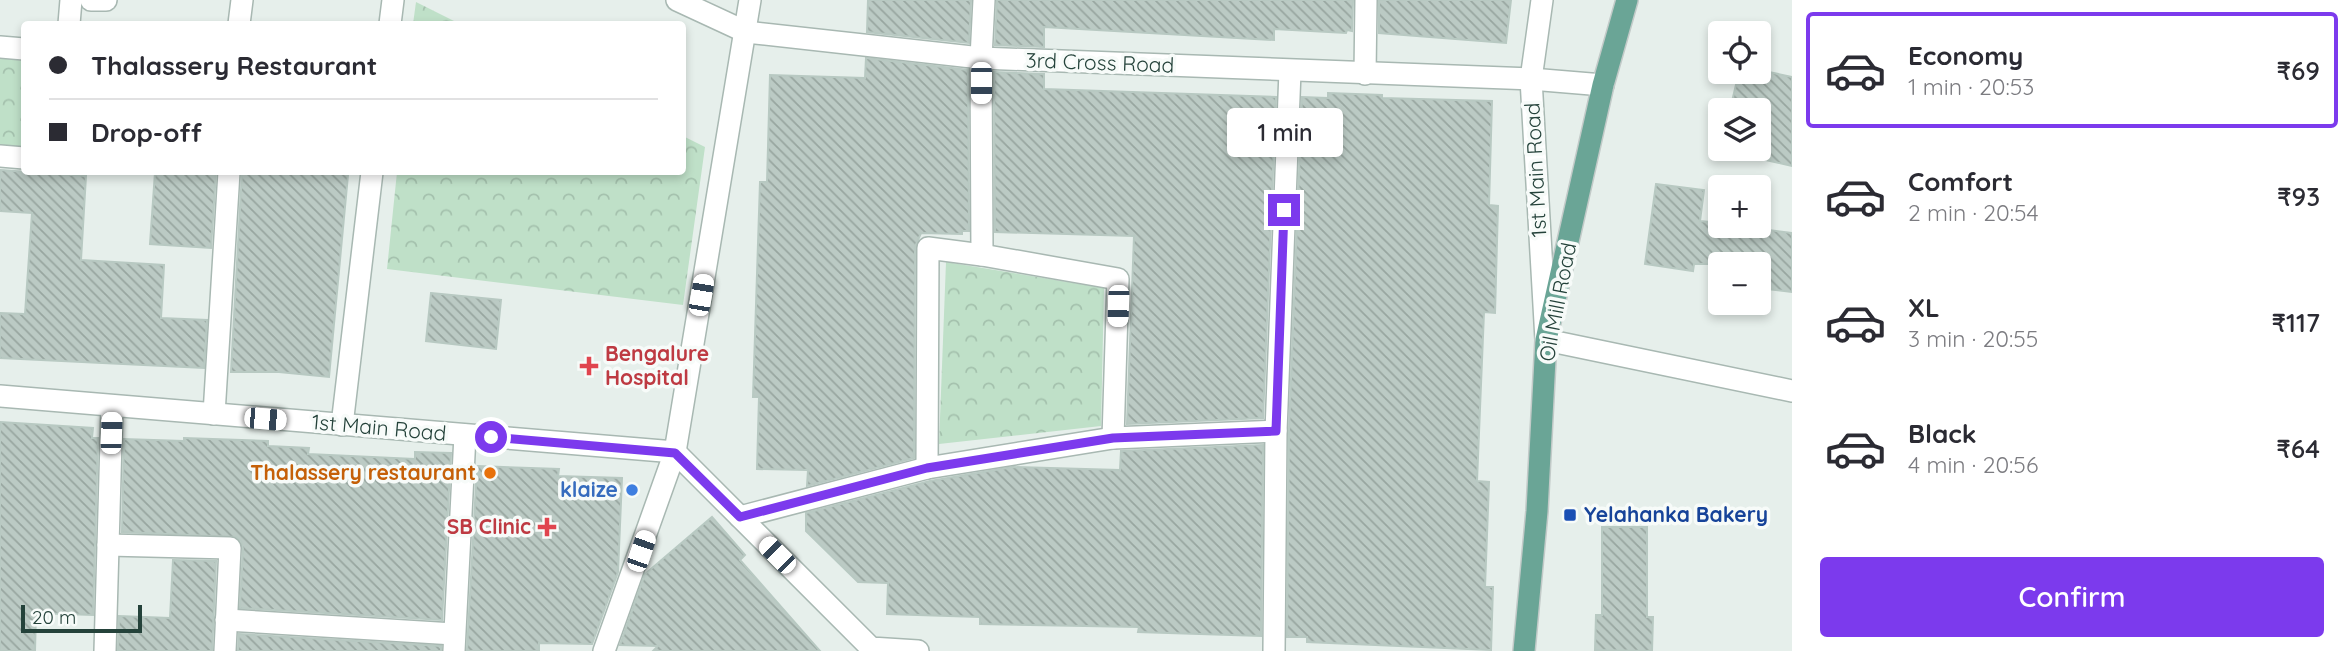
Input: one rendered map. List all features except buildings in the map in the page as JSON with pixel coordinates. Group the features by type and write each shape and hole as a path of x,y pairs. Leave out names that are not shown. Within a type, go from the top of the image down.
{"main road":[{"name":"Oil Mill Road","path":"1524,651 1546,340 1603,85 1627,0"}],"street":[{"path":"69,21 71,0"},
{"path":"91,0 106,0"},
{"path":"239,21 242,0"},
{"path":"390,21 393,0"},
{"name":"3rd Cross Road","path":"677,0 746,32 981,58 1531,79 1603,85"},
{"path":"606,649 675,453 750,0"},
{"path":"982,255 981,58 984,0"},
{"path":"1365,74 1366,0"},
{"name":"1st Main Road","path":"1542,0 1531,79 1546,340"},
{"path":"0,47 21,49"},
{"path":"1274,651 1276,431 1290,71"},
{"path":"0,156 21,158"},
{"path":"214,414 229,175"},
{"path":"342,425 372,175"},
{"path":"927,468 928,248 1118,279 1113,438"},
{"path":"1546,340 1792,391"},
{"name":"1st Main Road","path":"0,396 675,453"},
{"path":"105,651 112,406"},
{"path":"740,517 927,468 1113,438 1276,431"},
{"path":"226,620 454,642 465,435"},
{"path":"675,453 871,650 918,651"},
{"path":"108,545 230,548 225,651"}],"green space":[{"path":"416,2 454,21 413,21"},
{"path":"0,51 21,53 21,149 0,148"},
{"path":"686,138 705,147 683,305 387,269 397,175 686,175"},
{"path":"946,262 1104,288 1101,426 939,444"}],"place":[{"name":"Bengalure Hospital","path":"589,366"},
{"name":"Thalassery restaurant","path":"490,473"},
{"name":"klaize","path":"632,490"},
{"name":"Yelahanka Bakery","path":"1570,515"},
{"name":"SB Clinic","path":"547,527"}],"route":[{"path":"491,437 675,453 740,517 927,468 1113,438 1276,431 1284,210"}]}
